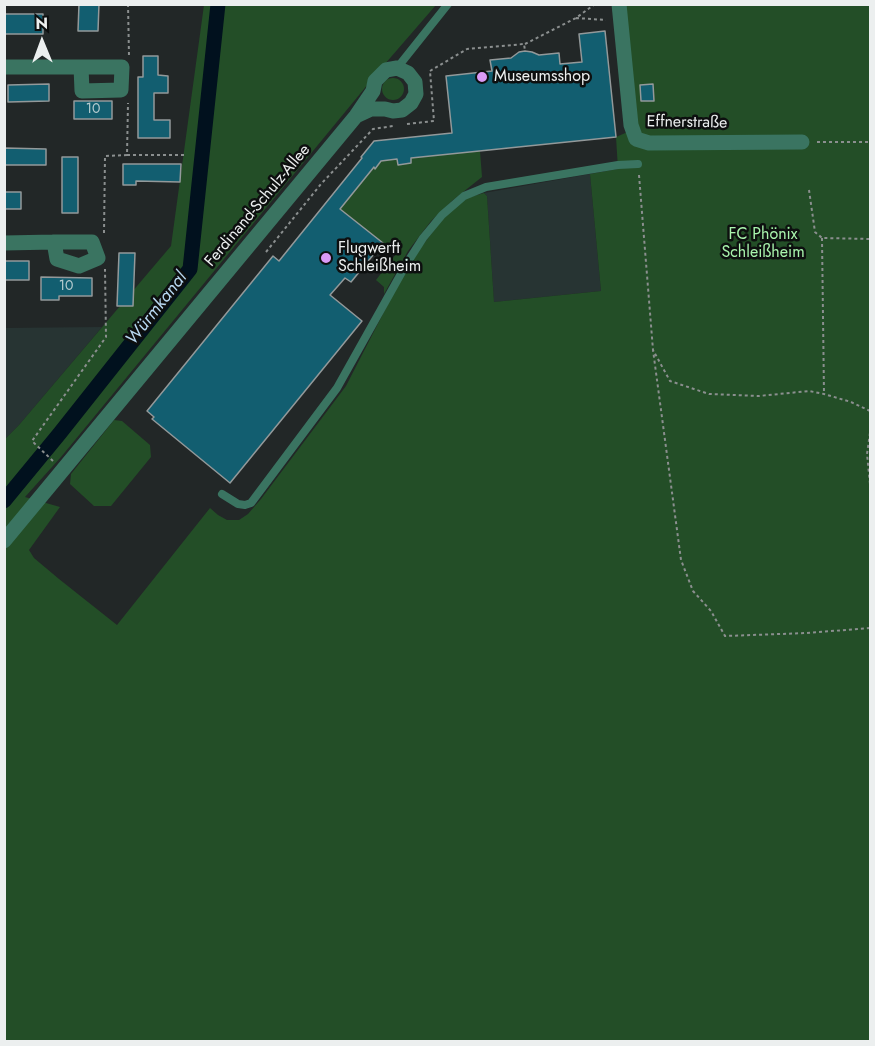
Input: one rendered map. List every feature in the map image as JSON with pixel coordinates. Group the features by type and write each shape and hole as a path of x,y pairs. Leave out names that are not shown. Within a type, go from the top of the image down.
{"street":[{"name":"Effnerstraße","path":"618,4 631,125 636,139 649,143 802,142"},
{"path":"4,68 81,67"},
{"path":"356,116 371,109 402,110 411,103 416,94 415,82 408,73 397,68"},
{"name":"Ferdinand-Schulz-Allee","path":"4,541 356,116 373,91 375,81 386,70 397,68"},
{"path":"4,243 54,242"}],"lane":[{"path":"397,68 448,4"},
{"path":"222,494 238,504 251,503 337,388 423,238 442,215 459,200 486,187 618,165 638,164"}],"path":[{"path":"128,4 129,56"},
{"path":"415,82 467,49 524,44 576,18 596,4"},
{"path":"576,18 620,21"},
{"path":"524,44 525,51"},
{"path":"404,125 434,120 430,71"},
{"path":"127,155 129,100"},
{"path":"266,252 321,184 374,129 394,126"},
{"path":"802,142 870,142"},
{"path":"104,240 105,156 186,155"},
{"path":"638,164 653,350 681,560 693,591 711,611 725,636 870,628"},
{"path":"808,190 815,232 822,238 870,239"},
{"path":"822,238 824,394"},
{"path":"63,470 32,441 106,337 105,262"},
{"path":"653,350 670,381 709,393 759,396 809,391 851,402 870,411"},
{"path":"870,433 867,454 870,484"}],"shaded area":[{"path":"590,174 601,291 494,302 487,196 484,193"},
{"path":"102,327 19,425 5,439 5,328"}],"green space":[{"name":"FC Phönix Schleißheim","path":"204,5 436,5 378,72 61,457 25,497 60,507 29,550 34,558 117,625 210,508 227,520 239,520 248,514 261,499 346,386 406,269 446,215 467,198 484,193 487,196 494,302 601,291 590,174 618,169 616,137 637,128 622,5 870,5 870,1041 5,1042 5,439 171,246"},
{"path":"389,78 397,78 404,85 404,93 397,100 389,100 382,93 382,85"},
{"path":"480,151 482,177 431,221 408,251 384,294 384,287 376,280 396,254 340,209 381,161 397,159 398,165 411,163 411,158"},
{"path":"114,420 122,421 150,445 151,457 111,506 94,506 70,484 71,474"}],"building":[{"path":"79,4 99,4 98,31 78,31"},
{"path":"4,14 43,14 43,34 4,34"},
{"path":"605,31 616,137 411,158 411,163 398,165 397,159 381,161 375,169 374,167 340,209 383,243 351,282 345,278 330,295 362,321 230,483 152,419 154,417 147,411 273,256 279,261 374,141 452,133 446,76 492,71 490,60 511,58 525,51 539,55 559,53 560,64 582,62 579,34"},
{"path":"143,56 158,56 158,75 168,76 168,93 154,93 154,120 170,120 170,138 138,138 138,77 143,77"},
{"path":"49,84 49,101 8,102 8,85"},
{"path":"653,84 654,101 641,101 640,85"},
{"path":"74,101 112,101 112,119 74,119"},
{"path":"5,148 46,149 46,165 5,165"},
{"path":"62,157 78,157 78,213 62,213"},
{"path":"123,164 181,164 180,182 136,181 136,185 123,185"},
{"path":"4,192 21,192 21,209 4,209"},
{"path":"119,253 135,253 133,306 117,306"},
{"path":"4,261 29,261 29,280 4,280"},
{"path":"41,277 92,278 92,296 59,296 59,300 41,300"}],"waterway":[{"name":"Würmkanal","path":"4,501 190,269 218,4"}],"place":[{"name":"Museumsshop","path":"482,77"},
{"name":"Flugwerft Schleißheim","path":"326,258"}]}
